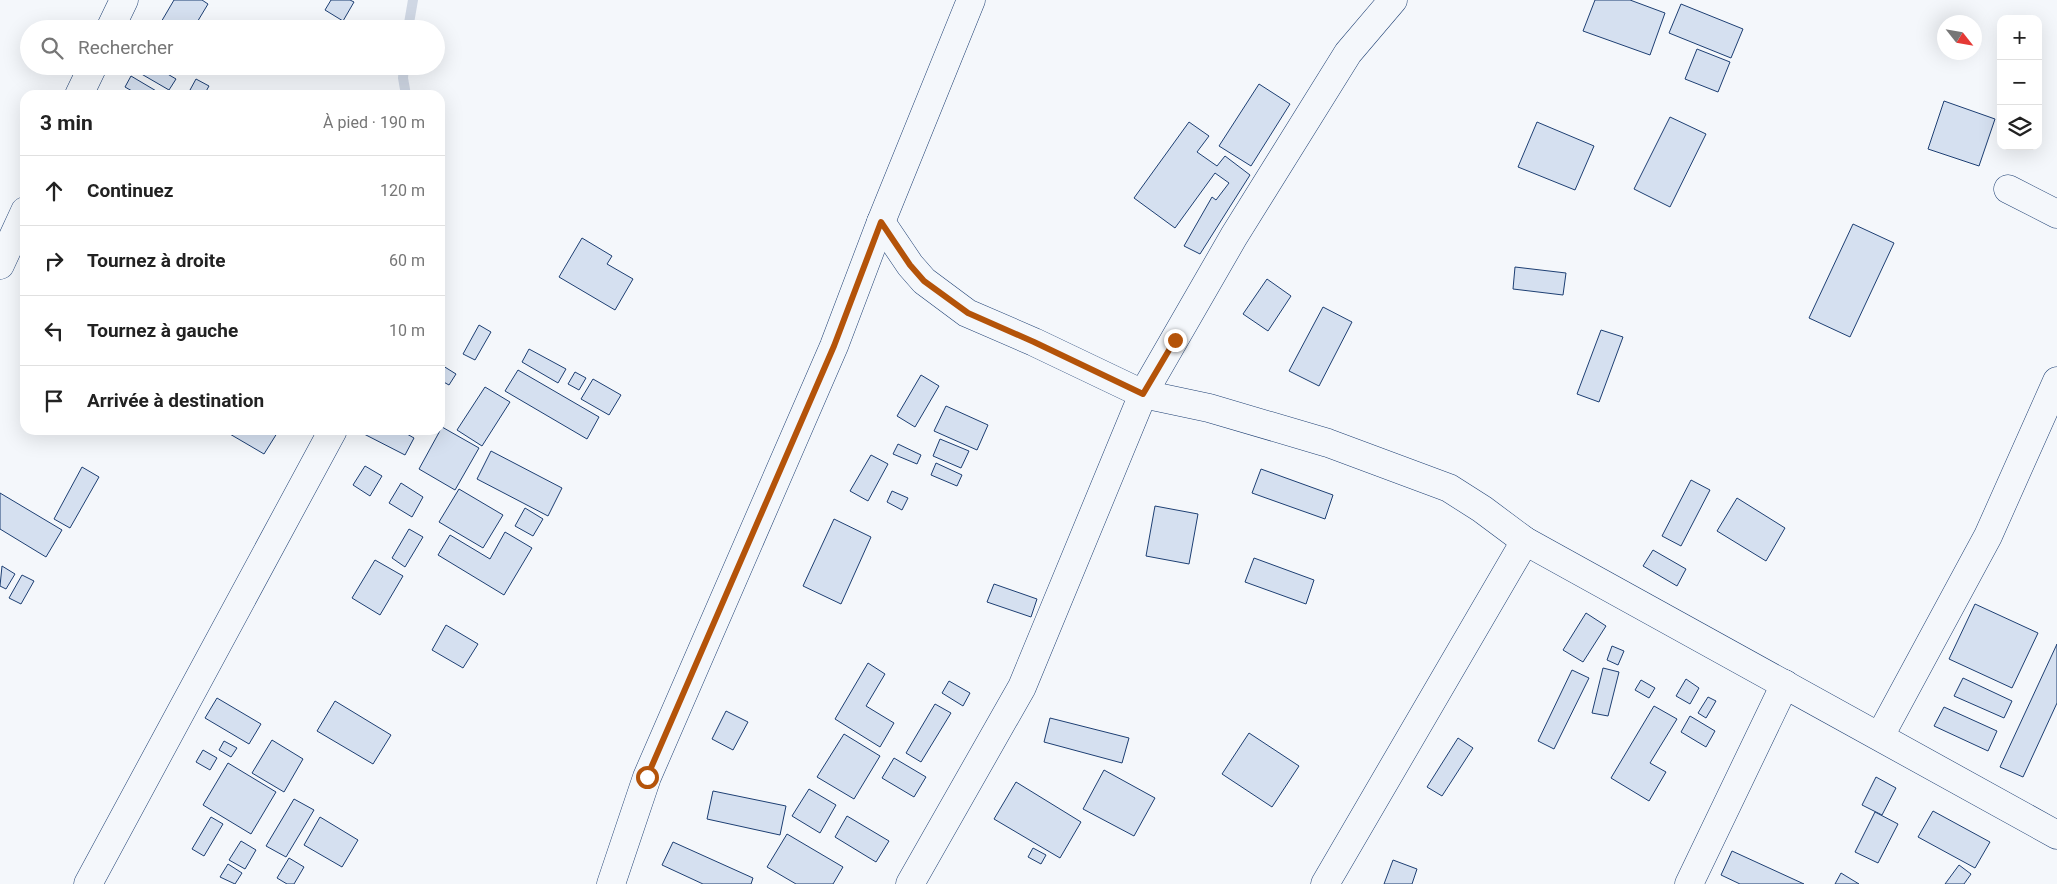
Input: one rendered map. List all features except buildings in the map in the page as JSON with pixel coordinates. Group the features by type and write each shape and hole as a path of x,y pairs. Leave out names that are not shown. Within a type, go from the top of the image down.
{"street":[{"path":"114,20 124,0"},
{"path":"611,884 647,777 834,346 881,222 971,0"},
{"path":"910,884 1022,687 1143,394 1234,236 1348,53 1392,0"},
{"path":"81,90 89,75"},
{"path":"2008,190 2057,214"},
{"path":"0,265 20,222"},
{"path":"881,222 910,265 924,281 968,313 1143,394 1209,408 1328,443 1449,488 1482,509 1525,541 2057,835"},
{"path":"1880,736 1988,536 2057,381"},
{"path":"88,884 330,435"},
{"path":"1325,884 1525,541"},
{"path":"1689,884 1785,684"}],"waterway":[{"path":"410,20 413,0"},
{"path":"403,75 405,90"}],"route":[{"path":"647,777 834,346 881,222 910,265 924,281 968,313 1143,394 1175,340"}]}
